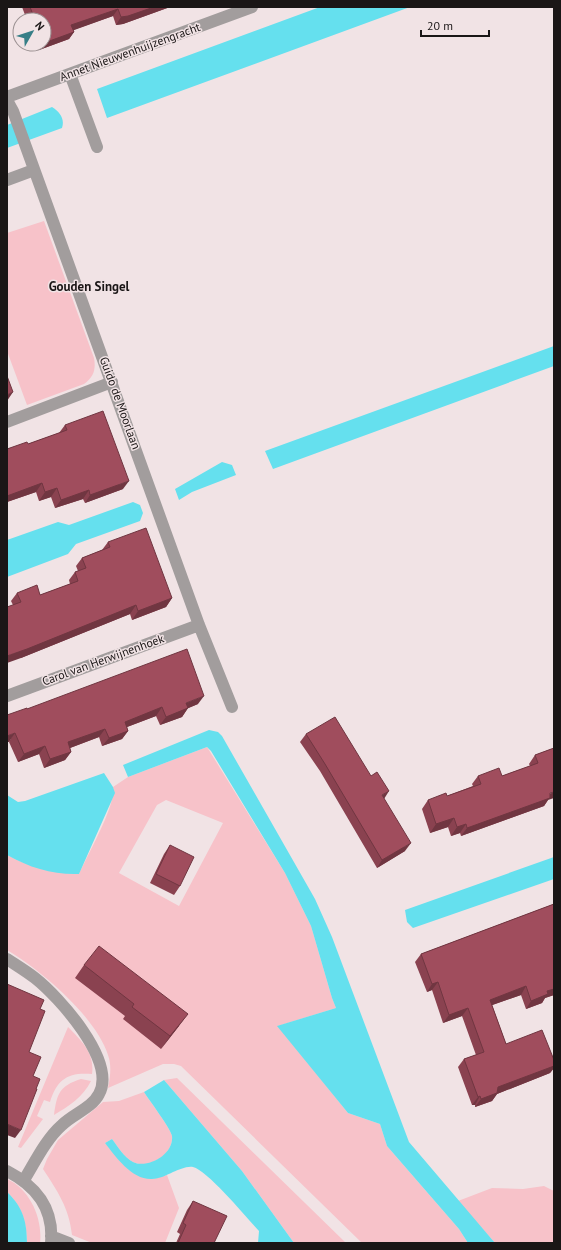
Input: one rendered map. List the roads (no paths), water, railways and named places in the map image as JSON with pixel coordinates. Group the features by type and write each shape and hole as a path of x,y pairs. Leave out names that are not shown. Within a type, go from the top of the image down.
{"street":[{"name":"Annet Nieuwenhuijzengracht","path":"7,98 252,7"},
{"path":"70,74 97,147"},
{"name":"Guido de Moorlaan","path":"7,98 112,382 199,625 232,707"},
{"path":"7,180 34,170"},
{"path":"7,422 112,382"},
{"name":"Carol van Herwijnenhoek","path":"7,696 199,625"},
{"path":"7,959 35,978 78,1024 98,1057 102,1076 100,1094 94,1101 61,1125 24,1180"},
{"path":"7,1171 24,1180 40,1197 47,1215 51,1239 69,1243"}],"water":[{"path":"320,7 410,7 107,118 97,89"},
{"path":"52,107 61,116 63,122 62,128 7,148 7,125"},
{"path":"554,346 554,366 273,469 265,451"},
{"path":"222,462 232,465 236,475 192,492 179,500 175,489"},
{"path":"133,502 140,505 143,513 140,521 76,544 68,554 7,577 7,540 58,522 69,525"},
{"path":"209,730 218,732 222,736 315,899 332,937 409,1142 495,1243 468,1243 459,1229 387,1146 380,1124 348,1113 277,1026 336,1008 311,926 285,873 211,751 207,747 128,777 123,765"},
{"path":"104,773 115,793 79,874 42,870 24,864 7,855 7,795 18,802 25,801"},
{"path":"554,857 554,879 413,928 407,922 405,910"},
{"path":"164,1080 242,1171 294,1243 258,1243 259,1231 217,1185 200,1170 193,1167 188,1167 163,1177 152,1179 145,1178 131,1172 114,1155 105,1143 112,1139 121,1152 133,1162 139,1164 145,1164 158,1159 169,1149 172,1136 171,1132 144,1092"},
{"path":"7,1192 17,1203 23,1215 27,1243 7,1243"}],"district":[{"name":"Gouden Singel","path":"89,286"}]}
